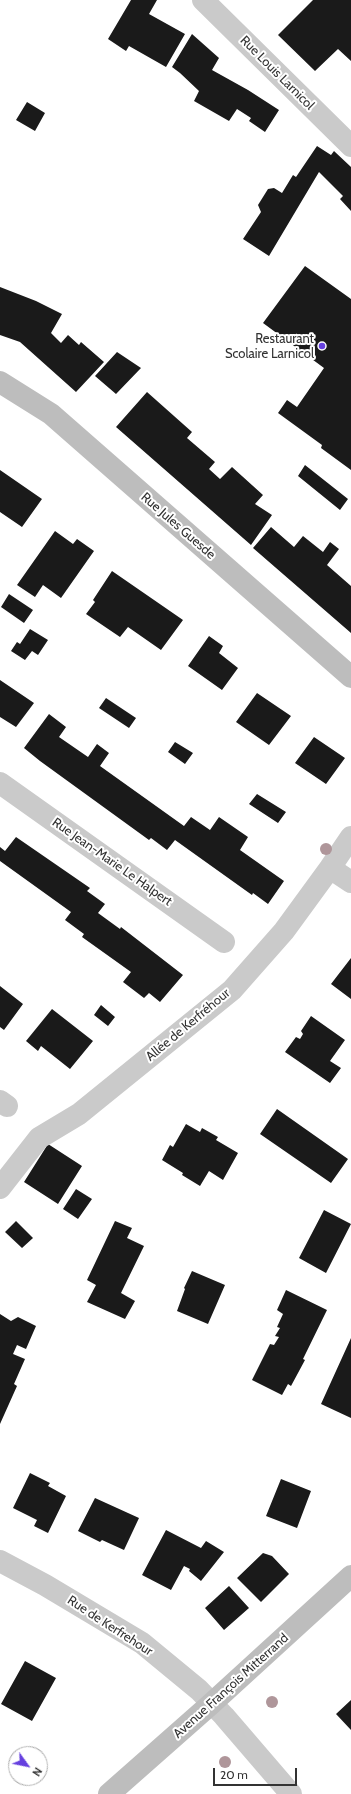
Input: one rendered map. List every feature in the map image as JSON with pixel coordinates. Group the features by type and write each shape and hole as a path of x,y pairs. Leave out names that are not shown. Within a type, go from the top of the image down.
{"street":[{"name":"Rue Louis Larnicol","path":"203,0 351,146"},
{"name":"Rue Jules Guesde","path":"0,382 51,414 351,677"},
{"name":"Rue Jean-Marie Le Halpert","path":"0,783 224,942"},
{"name":"Allée de Kerfréhour","path":"0,1188 39,1138 79,1114 232,990 284,931 351,837"},
{"path":"330,868 351,882"},
{"name":"Rue de Kerfrehour","path":"0,1561 46,1585 142,1643 199,1690 229,1722 291,1794"},
{"name":"Avenue François Mitterrand","path":"109,1794 211,1704 351,1576"}],"building":[{"path":"131,0 157,0 149,14 185,34 166,67 129,46 126,51 108,39"},
{"path":"313,0 351,0 351,61 338,49 315,71 278,35"},
{"path":"192,34 219,58 212,70 248,90 279,110 265,132 249,121 251,118 237,109 229,121 194,101 199,91 172,67"},
{"path":"27,102 45,113 35,131 16,120"},
{"path":"317,146 331,155 334,151 351,167 351,211 340,199 343,196 319,172 269,256 243,239 261,212 258,205 268,189 274,188 282,193 293,175 296,177"},
{"name":"Restaurant Scolaire Larnicol","path":"305,266 351,299 351,470 321,448 322,445 278,413 287,400 297,407 324,368 263,323"},
{"path":"0,287 36,301 62,314 51,333 61,343 68,335 79,345 81,342 104,362 76,392 20,342 0,335"},
{"path":"117,352 141,368 116,394 95,376"},
{"path":"147,392 192,432 187,438 215,462 209,469 220,479 232,467 263,495 255,504 272,515 251,545 116,427"},
{"path":"305,465 348,499 340,510 298,476"},
{"path":"0,470 42,499 22,527 0,512"},
{"path":"271,527 294,547 303,536 323,552 330,542 339,549 327,565 351,586 351,633 253,548"},
{"path":"55,531 73,544 77,539 94,551 61,598 43,585 35,597 17,585"},
{"path":"112,571 183,620 161,650 128,627 120,637 86,614 95,602 93,600"},
{"path":"9,594 33,610 24,623 1,607"},
{"path":"30,629 48,640 38,655 32,651 25,660 11,651 17,642 20,644"},
{"path":"209,636 223,646 219,653 238,668 222,690 188,666"},
{"path":"0,680 34,703 16,727 0,717"},
{"path":"257,693 291,716 269,745 236,722"},
{"path":"106,698 136,718 129,728 99,708"},
{"path":"49,714 66,727 59,737 88,757 97,744 109,753 100,766 184,826 191,817 210,830 219,817 248,837 240,850 284,881 268,904 253,893 252,895 175,840 167,850 151,838 149,840 24,748"},
{"path":"314,737 345,758 326,784 295,763"},
{"path":"175,742 193,753 185,764 168,752"},
{"path":"257,794 286,812 278,823 249,804"},
{"path":"16,837 90,888 87,891 105,904 98,913 120,929 121,927 183,975 160,1002 149,993 144,998 123,982 131,972 82,937 84,934 65,920 71,912 0,861 0,847 5,851"},
{"path":"351,958 351,999 331,984"},
{"path":"0,986 23,1004 4,1030 0,1027"},
{"path":"101,1005 115,1017 108,1026 94,1015"},
{"path":"52,1009 93,1041 70,1069 41,1046 38,1051 26,1041"},
{"path":"311,1016 345,1040 330,1061 341,1068 330,1083 285,1052 296,1037 300,1039 303,1034 301,1031"},
{"path":"277,1109 348,1159 331,1183 260,1134"},
{"path":"186,1124 200,1132 202,1128 218,1137 216,1140 238,1153 223,1180 209,1171 200,1186 162,1160 170,1145 173,1147"},
{"path":"48,1144 82,1166 58,1204 24,1182"},
{"path":"76,1189 92,1199 78,1219 63,1209"},
{"path":"324,1210 351,1224 326,1273 299,1258"},
{"path":"16,1221 33,1238 22,1248 5,1232"},
{"path":"115,1221 132,1228 127,1238 144,1246 121,1293 135,1301 125,1319 87,1302 96,1285 87,1280"},
{"path":"192,1271 225,1285 208,1324 177,1311 185,1289 184,1288"},
{"path":"286,1290 327,1310 303,1359 305,1360 291,1386 288,1384 282,1395 252,1380 270,1344 274,1345 279,1337 275,1336 280,1328 277,1327 283,1314 277,1310"},
{"path":"0,1314 11,1321 18,1317 36,1326 26,1349 17,1345 13,1354 25,1359 14,1384 17,1386 0,1424"},
{"path":"351,1338 351,1418 321,1404"},
{"path":"30,1473 50,1483 48,1486 66,1496 48,1533 34,1526 37,1520 13,1508"},
{"path":"281,1479 311,1491 297,1528 266,1516"},
{"path":"95,1498 139,1518 124,1550 102,1540 100,1542 78,1531"},
{"path":"166,1530 201,1548 206,1541 224,1552 201,1581 189,1571 190,1569 184,1566 171,1590 142,1575"},
{"path":"263,1553 272,1556 289,1574 261,1602 237,1578"},
{"path":"229,1586 249,1608 224,1630 205,1608"},
{"path":"25,1661 56,1678 32,1721 1,1704"},
{"path":"351,1700 351,1730 336,1714"}],"place":[{"name":"Restaurant Scolaire Larnicol","path":"322,346"}]}
